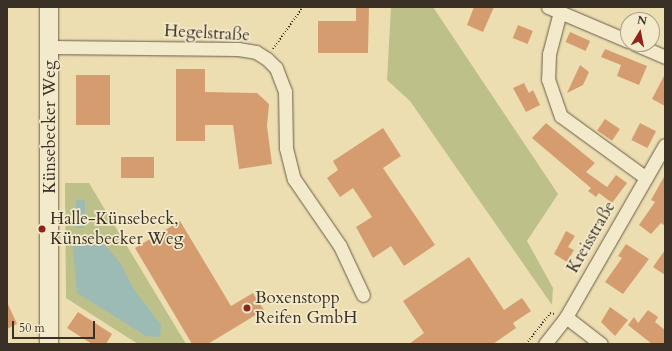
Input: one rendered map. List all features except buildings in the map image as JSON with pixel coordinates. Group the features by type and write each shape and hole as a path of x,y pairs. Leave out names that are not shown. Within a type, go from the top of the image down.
{"street":[{"name":"Künsebecker Weg","path":"49,7 50,344"},
{"path":"620,38 554,10 548,79 561,116 646,178"},
{"name":"Hegelstraße","path":"50,47 238,49 256,52 267,59 276,68 285,91 286,148 294,179 340,246 363,295"},
{"path":"653,52 665,57"},
{"name":"Kreisstraße","path":"545,344 566,316 665,145"},
{"path":"566,316 601,344"}],"path":[{"path":"267,59 303,7"}],"green space":[{"path":"391,7 433,7 558,194 527,241 553,288 552,305 410,101 387,80"},
{"path":"65,183 89,183 186,344 138,344 66,298"}],"water":[{"path":"76,200 85,200 85,228 76,228"},
{"path":"87,237 101,240 121,264 133,288 161,325 160,337 146,336 77,293 73,247 77,240"}],"place":[{"name":"Halle-Künsebeck, Künsebecker Weg","path":"42,229"},
{"name":"Boxenstopp Reifen GmbH","path":"247,308"}]}
